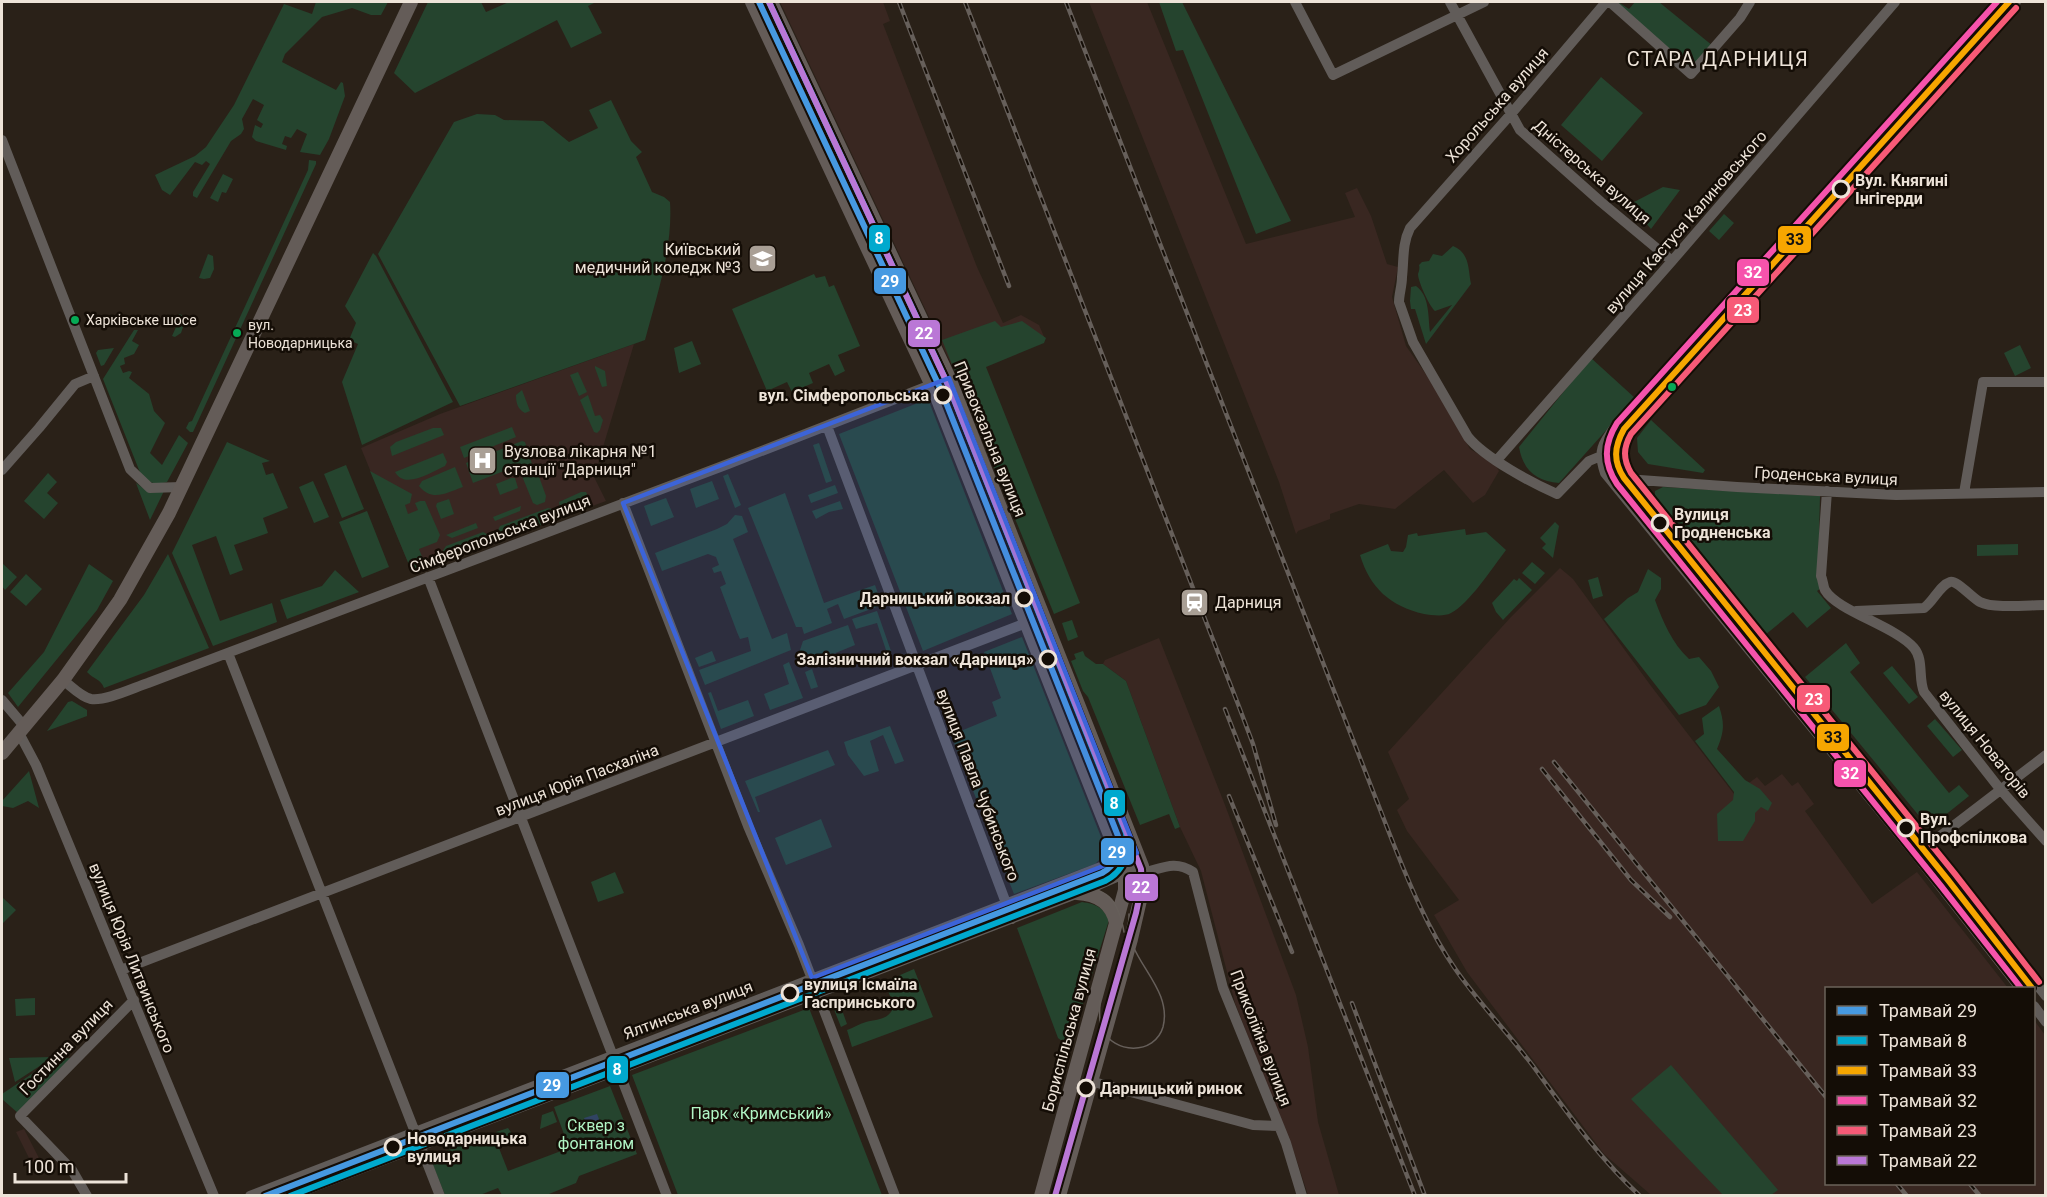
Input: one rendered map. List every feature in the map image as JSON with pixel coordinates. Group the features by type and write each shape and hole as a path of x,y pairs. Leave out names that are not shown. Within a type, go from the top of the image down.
{"main road":[{"path":"2,753 63,680 120,600 181,487 411,2"},
{"name":"Привокзальна вулиця","path":"752,2 932,385 1123,866"},
{"name":"Привокзальна вулиця","path":"771,2 949,378 1141,864"},
{"path":"1107,867 1112,856 1113,838"},
{"name":"Бориспільська вулиця","path":"1059,1196 1131,939 1144,883 1141,864"},
{"name":"Бориспільська вулиця","path":"1041,1196 1125,890 1123,866"},
{"path":"1077,893 1095,895 1103,900 1112,909 1116,923"}],"street":[{"path":"1295,2 1333,75 1484,2"},
{"name":"Дністерська вулиця","path":"1450,2 1520,130 1672,261"},
{"path":"1608,2 1691,74 1740,18 1750,2"},
{"name":"Хорольська вулиця","path":"1497,459 1478,447 1468,437 1409,332 1399,296 1404,246 1410,228 1608,2"},
{"name":"вулиця Кастуся Калиновського","path":"1497,459 1672,261 1895,2"},
{"path":"1999,2 1617,424 1604,443 1601,456 1605,474 1916,855 2019,987"},
{"path":"2016,2 1634,423 1621,441 1619,455 1620,463 1630,480 2046,996"},
{"path":"2,140 130,469 150,488 181,487"},
{"path":"2,470 75,384 94,376"},
{"name":"Сімферопольська вулиця","path":"63,680 84,696 99,699 228,653 949,378"},
{"path":"1964,494 1983,382 2046,382"},
{"name":"вулиця Павла Чубинського","path":"827,426 1012,919"},
{"path":"1497,459 1557,494 1589,460 1601,456 1619,455"},
{"name":"Гроденська вулиця","path":"1605,474 1630,480 1896,495 2046,492"},
{"name":"вулиця Новаторів","path":"1827,491 1821,576 1825,590 1834,600 1902,638 1915,649 1920,665 1919,680 1924,692 2000,789 2046,841"},
{"path":"623,503 748,826 818,993 895,1196"},
{"path":"428,577 667,1196"},
{"path":"1855,611 1924,608 1945,585 1953,581 1957,582 1966,593 1986,605 2046,605"},
{"name":"вулиця Юрія Пасхаліна","path":"122,970 1042,617"},
{"path":"228,653 440,1196"},
{"name":"вулиця Юрія Литвинського","path":"2,700 22,730 214,1196"},
{"path":"1916,855 2046,755"},
{"name":"Ялтинська вулиця","path":"250,1196 1007,904 1107,867 1141,864"},
{"name":"Приколійна вулиця","path":"1141,864 1183,866 1194,872 1223,988 1279,1126 1302,1196"},
{"name":"Ялтинська вулиця","path":"290,1196 1012,919 1077,893 1123,866"},
{"name":"Гостинна вулиця","path":"87,1196 72,1170 20,1116 134,1000"},
{"path":"2035,1007 2046,1022"},
{"path":"1090,1081 1253,1125 1279,1126"}],"highlighted area":[{"path":"949,378 1137,853 812,978 623,503"}],"shaded area":[{"path":"780,2 883,2 890,21 883,24 977,267 1003,323 1021,315 1039,325 1045,339 956,374"},
{"path":"1089,2 1147,2 1246,244 1355,217 1345,193 1357,188 1371,216 1387,264 1398,267 1392,297 1406,346 1430,380 1470,449 1495,464 1499,471 1485,495 1473,503 1444,470 1395,509 1359,504 1330,514 1330,519 1298,531 1296,534 1279,482"},
{"name":"Вузлова лікарня №1 станції \"Дарниця\"","path":"634,344 594,477 606,501 412,572 361,448 440,414"},
{"path":"1560,568 1573,579 1734,794 1757,777 1765,786 1782,774 1792,786 1798,782 1814,804 1805,811 1872,904 1917,872 2007,987 1825,987 1825,1185 2035,1185 2035,1021 2045,1035 2045,1195 1651,1195 1604,1154 1467,972 1434,915 1459,900 1407,831 1397,810 1409,799 1388,752 1511,617"},
{"path":"1159,638 1296,995 1308,1047 1318,1122 1339,1195 1308,1195 1289,1137 1235,1003 1201,871 1180,827 1126,681 1103,664 1105,660"},
{"path":"24,1129 40,1160 32,1164 16,1132"}],"green space":[{"path":"316,2 388,2 381,15 371,15 352,8 322,17 285,54 282,62 336,90 341,82 343,83 345,96 329,139 320,155 300,152 307,134 297,129 291,138 285,136 282,144 287,146 286,150 256,141 252,137 255,125 261,128 263,124 257,120 264,105 253,99 242,119 244,129 231,141 197,198 193,196 193,192 210,164 206,161 202,165 195,162 170,195 162,190 155,175 195,156 206,147 234,105 284,4 312,14"},
{"path":"428,2 481,2 486,12 509,2 596,2 588,6 602,33 571,48 557,20 415,93 394,73"},
{"path":"1159,2 1182,2 1291,221 1256,234 1183,50 1176,51"},
{"path":"1615,2 1629,9 1635,2 1659,2 1713,46 1691,70"},
{"path":"1601,77 1643,113 1602,161 1561,125"},
{"path":"611,100 631,141 642,152 636,157 652,192 670,202 667,254 645,340 460,406 378,254 454,122 477,114 495,115 504,120 543,121 569,142 598,128 589,110"},
{"path":"309,160 316,161 316,164 193,432 190,432 186,428 192,421 308,170"},
{"path":"223,174 233,179 226,193 222,192 218,202 210,198"},
{"path":"1663,187 1680,190 1651,229 1639,215 1634,202"},
{"path":"1724,214 1734,223 1719,240 1709,231"},
{"path":"1453,246 1459,249 1465,257 1471,284 1426,344 1415,309 1411,309 1411,287 1416,286 1424,295 1428,307 1430,332 1452,305 1435,311 1433,309 1420,283 1419,265 1429,261 1433,254 1442,256"},
{"path":"373,253 453,402 362,445 342,382 358,344 349,340 356,323 345,306"},
{"path":"208,254 213,256 214,269 210,278 199,278"},
{"path":"814,274 816,278 825,276 829,287 834,285 860,346 838,355 845,371 835,376 829,364 809,373 813,383 792,392 787,382 767,391 732,309"},
{"path":"179,314 182,315 184,324 181,333 175,337 172,336 177,325 174,323"},
{"path":"995,321 1001,327 1022,321 1046,338 1044,343 986,367 1080,603 1054,614 942,340"},
{"path":"134,330 138,330 132,341 139,345 134,354 124,358 125,364 120,366 123,373 132,372 129,378 149,394 154,411 165,423 150,453 162,465 179,435 188,443 167,482 163,483 153,483 141,475 103,379"},
{"path":"692,341 701,364 679,373 674,348"},
{"path":"2020,345 2031,368 2015,376 2004,353"},
{"path":"114,348 104,365 101,366 96,353 98,350"},
{"path":"1591,358 1635,398 1559,483 1544,480 1527,468 1519,447"},
{"path":"595,366 605,371 607,386 602,387"},
{"path":"578,372 587,392 579,396 570,375"},
{"path":"522,390 530,411 525,413 516,401 516,395"},
{"path":"588,395 595,416 600,415 603,420 597,433 594,432 580,400"},
{"path":"928,399 1012,614 923,651 839,434"},
{"path":"1651,420 1705,470 1703,473 1648,464 1638,452 1637,438"},
{"path":"512,427 516,437 464,458 460,447"},
{"path":"433,428 441,428 444,435 392,456 390,447 396,442"},
{"path":"522,441 525,442 532,464 517,466 473,483 466,463"},
{"path":"227,442 270,461 262,463 266,475 273,473 288,508 263,518 268,533 234,545 243,570 230,575 216,536 192,545 220,621 272,603 277,622 213,646 172,553"},
{"path":"819,443 832,481 826,483 813,445"},
{"path":"443,453 447,462 445,466 426,475 412,480 399,477 395,472"},
{"path":"346,465 364,509 342,518 324,474"},
{"path":"455,467 463,487 445,494 434,495 419,486 422,481"},
{"path":"534,468 546,496 545,502 537,505 533,503 522,476 523,472"},
{"path":"370,471 412,494 410,503 405,505 408,514 418,510 415,503 425,501 440,535 437,542 419,549 425,564 437,559 442,562 412,572"},
{"path":"48,473 57,482 47,493 58,503 44,519 24,501"},
{"path":"728,474 741,505 735,508 723,476"},
{"path":"515,478 518,488 500,495 496,484"},
{"path":"313,481 329,517 314,523 299,487"},
{"path":"712,481 719,499 696,508 690,489"},
{"path":"136,483 150,493 164,491 150,520"},
{"path":"835,485 838,493 811,503 808,495"},
{"path":"1663,487 1820,496 1818,575 1821,588 1817,591 1831,608 1807,628 1793,612 1765,635 1655,498 1655,491"},
{"path":"586,492 593,506 565,516 559,502"},
{"path":"785,493 824,603 875,585 882,605 844,619 838,604 827,609 832,623 804,634 802,627 796,627 748,508"},
{"path":"666,498 674,517 651,526 644,506"},
{"path":"449,499 454,514 441,519 437,503"},
{"path":"840,501 843,509 829,512 816,519 812,511"},
{"path":"521,506 520,511 495,521 493,517"},
{"path":"548,508 552,509 558,519 502,539 497,532 500,526"},
{"path":"367,511 389,567 362,578 339,522"},
{"path":"735,515 742,516 748,532 733,539 772,639 787,633 791,650 705,685 699,670 751,651 748,637 740,639 737,632 720,587 726,584 721,571 714,573 712,568 719,565 716,557 708,554 662,571 655,553 717,529 727,524"},
{"path":"1555,522 1559,526 1553,558 1542,548 1546,544 1540,538"},
{"path":"476,523 478,528 452,538 446,535"},
{"path":"1465,529 1466,535 1486,532 1506,550 1473,594 1448,614 1424,614 1391,601 1369,577 1360,555 1388,544 1391,551 1403,552 1408,535 1417,533 1418,536"},
{"path":"483,532 494,543 447,560 443,556 442,552 446,546"},
{"path":"2018,544 2018,555 1977,556 1977,545"},
{"path":"168,554 209,648 104,688 87,672 144,595"},
{"path":"1532,562 1545,573 1535,584 1522,573"},
{"path":"2,563 17,577 5,590 2,586"},
{"path":"89,564 113,581 97,610 18,707 8,693 44,652"},
{"path":"1648,569 1661,578 1661,589 1655,600 1673,639 1689,659 1699,657 1711,671 1719,687 1706,705 1679,715 1604,619 1638,592"},
{"path":"335,570 359,592 287,619 280,600 322,586"},
{"path":"26,574 42,589 26,606 10,592"},
{"path":"1598,577 1603,596 1593,599 1588,580"},
{"path":"1519,578 1532,590 1503,620 1492,603 1514,579 1517,581"},
{"path":"877,611 891,651 887,653 877,623 856,629 852,619"},
{"path":"1072,620 1078,637 1068,641 1062,623"},
{"path":"848,625 855,645 804,666 799,653 803,641"},
{"path":"1022,637 1105,847 1105,854 1095,864 1014,894 951,735 997,716 992,702 1001,698 984,652"},
{"path":"1846,643 1860,663 1850,672 1949,793 1959,785 1969,796 1929,828 1805,677"},
{"path":"712,651 716,661 699,667 695,658"},
{"path":"1083,651 1085,656 1096,664 1103,664 1126,681 1180,827 1175,829 1169,814 1140,825 1071,661 1076,659 1074,654"},
{"path":"789,662 803,698 770,710 764,694 789,684 783,665"},
{"path":"1892,666 1918,697 1909,704 1883,673"},
{"path":"812,669 818,687 811,689 805,672"},
{"path":"711,692 718,711 748,700 754,716 721,729 708,693"},
{"path":"72,701 87,710 87,716 47,731 68,702"},
{"path":"1719,706 1723,728 1717,749 1745,780 1760,789 1772,803 1768,811 1761,807 1755,813 1755,821 1743,841 1718,841 1717,814 1733,800 1734,792 1695,741 1704,734 1702,718"},
{"path":"1935,719 1962,750 1953,757 1927,726"},
{"path":"890,726 904,761 895,764 883,735 870,741 879,771 864,776 848,755 844,742"},
{"path":"828,750 835,765 755,797 760,812 758,812 745,781"},
{"path":"29,771 39,808 28,801 13,808 2,806 2,801"},
{"path":"821,819 832,847 786,865 775,838"},
{"path":"615,872 624,893 598,902 591,882"},
{"path":"3,898 16,910 2,924 2,900"},
{"path":"1082,902 1098,907 1109,920 1074,1032 1069,1041 1062,1041 1058,1038 1017,928"},
{"path":"914,969 933,1017 852,1047 847,1030 883,1018 892,1010 894,1005 884,982"},
{"path":"35,998 35,1015 16,1016 15,999"},
{"path":"838,999 847,1024 841,1027 831,1002"},
{"name":"Парк «Кримський»","path":"809,1008 882,1195 678,1195 632,1075"},
{"path":"52,1057 49,1060 15,1082 9,1058"},
{"path":"72,1058 19,1114 2,1099 2,1094 54,1059"},
{"path":"1671,1065 1778,1190 1771,1195 1723,1195 1631,1099"},
{"name":"Сквер з фонтаном","path":"610,1086 637,1154 579,1176 576,1183 544,1196 502,1195 498,1188 480,1195 445,1195 430,1158 433,1156 493,1133 508,1171 569,1148 554,1107"},
{"path":"553,1111 557,1122 540,1129 542,1115"},
{"path":"508,1128 515,1138 500,1144 496,1132"}],"water":[{"path":"597,1114 602,1127 589,1132 584,1118"}],"tram line":[{"name":"29","path":"265,1196 1102,873 1111,866 1116,858 1118,836 941,390 759,2"},
{"name":"8","path":"290,1196 1105,881 1117,872 1124,861 1127,848 1126,833 949,387 769,2"},
{"name":"22","path":"769,2 949,387 1141,869 1142,884 1136,913 1055,1196"},
{"name":"32","path":"1997,2 1617,423 1610,438 1607,461 1617,484 2020,987"},
{"name":"33","path":"2009,2 1624,429 1616,454 1618,466 1624,478 1948,880 2031,987"},
{"name":"23","path":"2016,8 1631,434 1626,444 1625,454 1631,473 1955,874 2039,982"},
{"path":"1073,885 1085,886 1109,897 1118,911 1124,932"},
{"path":"1100,1001 1101,1025 1107,1037 1115,1043 1124,1047 1143,1047 1152,1043 1159,1036 1163,1027 1163,1005 1155,985 1133,946 1129,914"}],"railway":[{"path":"899,2 1009,286"},
{"path":"965,2 1238,704 1253,744 1276,825"},
{"path":"1066,2 1419,905 1436,939 1465,982 1596,1150 1640,1196"},
{"path":"1225,709 1415,1196"},
{"path":"1554,762 1825,1096"},
{"path":"1542,769 1631,880 1670,917"},
{"path":"1229,796 1292,952"},
{"path":"1352,1003 1425,1196"},
{"path":"1898,1185 1907,1196"},
{"path":"1971,1185 1980,1196"}],"place":[{"name":"Вул. Княгині Інгігерди","path":"1841,189"},
{"name":"Київський медичний коледж №3","path":"762,258"},
{"name":"Харківське шосе","path":"75,320"},
{"name":"вул. Новодарницька","path":"237,333"},
{"name":"вул. Сімферопольська","path":"943,395"},
{"name":"Вузлова лікарня №1 станції \"Дарниця\"","path":"483,460"},
{"name":"Вулиця Гродненська","path":"1660,523"},
{"name":"Дарницький вокзал","path":"1024,598"},
{"name":"Дарниця","path":"1194,602"},
{"name":"Залізничний вокзал «Дарниця»","path":"1048,659"},
{"name":"Вул. Профспілкова","path":"1906,828"},
{"name":"вулиця Ісмаїла Гаспринського","path":"790,993"},
{"name":"Дарницький ринок","path":"1086,1088"},
{"name":"Новодарницька вулиця","path":"393,1147"}],"district":[{"name":"СТАРА ДАРНИЦЯ","path":"1718,59"}]}
